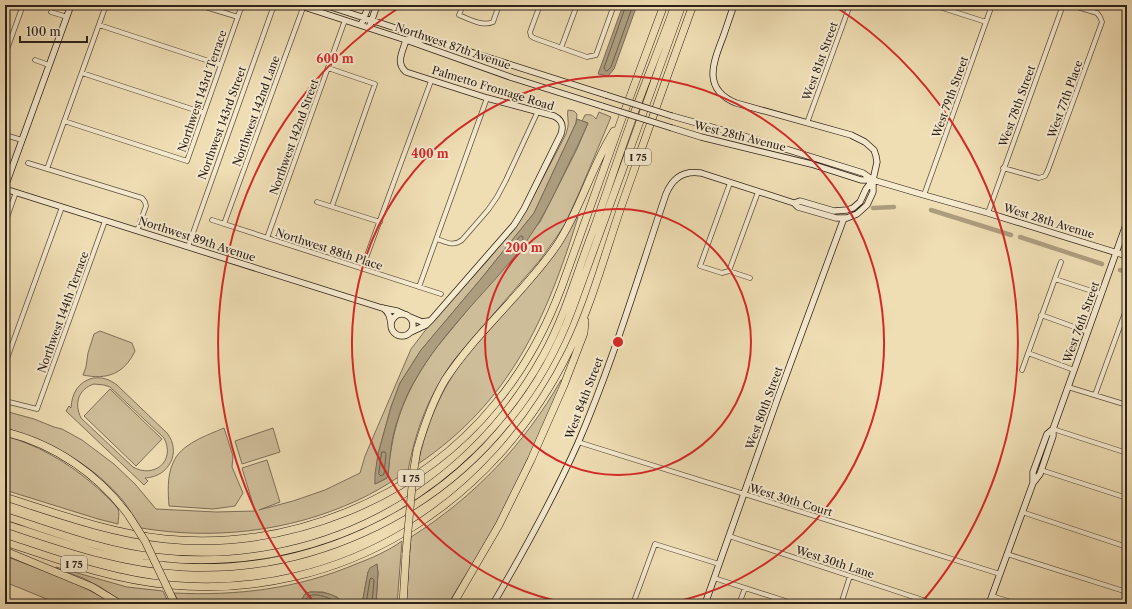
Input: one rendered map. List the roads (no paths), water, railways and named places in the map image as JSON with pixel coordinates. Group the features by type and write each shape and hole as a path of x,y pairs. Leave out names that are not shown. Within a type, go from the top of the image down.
{"highway":[{"name":"I 75","path":"5,497 94,525 149,537 190,540 238,539 270,534 315,524 342,514 402,484 445,454 478,423 502,395 532,352 542,332 554,305 664,5"},
{"path":"5,516 96,545 139,555 194,560 234,559 297,548 317,543 343,533 373,520 399,506 445,474 480,442 510,408 525,387 552,339 675,5"},
{"path":"5,524 92,552 148,564 206,568 238,566 270,562 304,554 352,538 404,512 446,483 459,473 509,420 535,384 556,347 573,307 682,5"},
{"name":"I 75","path":"5,542 111,575 148,582 184,586 232,586 276,580 312,572 349,560 388,542 424,520 458,494 493,461 522,427 542,399 565,358 586,310 633,172 693,5"},
{"path":"403,604 413,475 417,450 434,402 445,381 459,360 557,246 569,226 605,146 621,121"},
{"path":"453,604 507,509 546,429 563,390 584,334 586,310"},
{"path":"5,432 36,442 60,454 82,468 105,488 129,516 145,541 175,604"},
{"path":"5,551 99,590 120,604"}],"street":[{"path":"5,55 23,5"},
{"path":"5,188 71,5"},
{"path":"47,169 106,5"},
{"path":"199,5 238,17"},
{"name":"Northwest 143rd Terrace","path":"64,121 187,161 242,5"},
{"name":"Northwest 143rd Street","path":"188,247 274,5"},
{"name":"Northwest 87th Avenue","path":"325,5 606,95"},
{"path":"361,25 368,5"},
{"path":"369,28 377,5"},
{"path":"463,5 459,15 484,24 489,24 493,22 499,5"},
{"path":"540,5 530,32 531,36 587,57 596,55 614,5"},
{"path":"561,48 577,5"},
{"path":"734,5 714,62 714,80 720,92 734,102 851,135 868,144 874,150 877,160 873,180 873,192 867,205 857,214 844,218 832,217 814,212 798,207 794,203 730,183 700,266 722,273 729,271 750,278"},
{"name":"West 81st Street","path":"807,123 850,5"},
{"path":"933,5 986,22"},
{"name":"West 79th Street","path":"924,195 992,5"},
{"name":"West 78th Street","path":"988,213 1063,5"},
{"name":"West 77th Place","path":"1004,168 1039,178 1044,176 1048,170 1102,22 1097,13 1071,5"},
{"name":"Northwest 87th Avenue","path":"302,6 406,40 513,78 602,106"},
{"name":"Northwest 142nd Lane","path":"224,224 302,6"},
{"path":"51,12 67,18"},
{"name":"Northwest 142nd Street","path":"267,238 345,20"},
{"path":"99,25 221,65"},
{"path":"406,40 415,38 429,42 441,42"},
{"name":"Palmetto Frontage Road","path":"406,40 400,60 400,65 406,72 487,98 538,111 559,119 563,128 524,209 506,233 432,319 426,325 411,332"},
{"path":"35,60 49,65"},
{"path":"328,68 375,84 332,206"},
{"path":"82,73 204,113"},
{"path":"362,269 431,80"},
{"name":"West 28th Avenue","path":"606,95 863,173 873,180"},
{"path":"419,287 487,98"},
{"name":"West 28th Avenue","path":"602,106 701,137 811,164 860,180 873,180 988,213 1127,256"},
{"path":"437,239 451,244 458,243 488,210 506,180 538,111"},
{"path":"5,135 22,140"},
{"path":"28,163 142,198 146,206 137,231"},
{"name":"West 84th Street","path":"493,604 544,514 578,442 608,365 670,186 679,176 686,173 695,172 730,183"},
{"path":"794,203 800,201 834,211 847,210 853,208 860,202 866,189 873,180"},
{"name":"Northwest 89th Avenue","path":"5,188 104,221 382,308 397,311 408,316"},
{"path":"5,224 16,192"},
{"path":"729,271 758,192"},
{"path":"317,202 380,222"},
{"path":"5,364 62,207"},
{"name":"West 80th Street","path":"705,604 844,218"},
{"name":"Northwest 88th Place","path":"212,220 441,294"},
{"name":"Northwest 144th Terrace","path":"5,401 37,409 104,221"},
{"name":"West 76th Street","path":"989,604 1033,483 1040,474 1053,436 1053,429 1127,222"},
{"path":"1022,370 1061,262"},
{"path":"1055,278 1101,294"},
{"path":"1095,395 1127,307"},
{"path":"382,308 389,316 392,330 400,336 406,336 411,332 413,326 412,320 408,316"},
{"path":"391,324 396,316 403,314 422,322 432,319"},
{"path":"1042,315 1088,332"},
{"path":"1028,353 1074,370"},
{"path":"1068,387 1127,405"},
{"path":"1053,429 1127,453"},
{"name":"West 76th Street","path":"1033,483 1033,472 1047,434 1053,429"},
{"name":"West 30th Court","path":"578,442 1000,574"},
{"path":"1041,470 1127,498"},
{"path":"1022,512 1127,546"},
{"name":"West 30th Lane","path":"729,536 935,604"},
{"path":"633,604 655,544 720,564"},
{"path":"1007,554 1127,592"},
{"path":"841,604 850,576"},
{"path":"714,578 792,604"},
{"path":"739,604 745,588"},
{"path":"992,596 1017,604"}],"water":[{"path":"623,5 637,5 614,69 608,76 598,74"},
{"path":"577,119 588,123 546,209 533,232 520,250 439,344 414,382 404,401 395,428 387,478 375,484 378,454 391,407 400,383 421,350 534,213"},
{"path":"377,564 378,573 376,604 362,604 368,572 370,568"},
{"path":"310,592 329,594 337,597 345,604 299,604 305,594"}],"waterway":[{"path":"873,208 894,207"},
{"path":"931,210 1011,235"},
{"path":"1020,237 1102,264"},
{"path":"1120,270 1127,272"}]}
